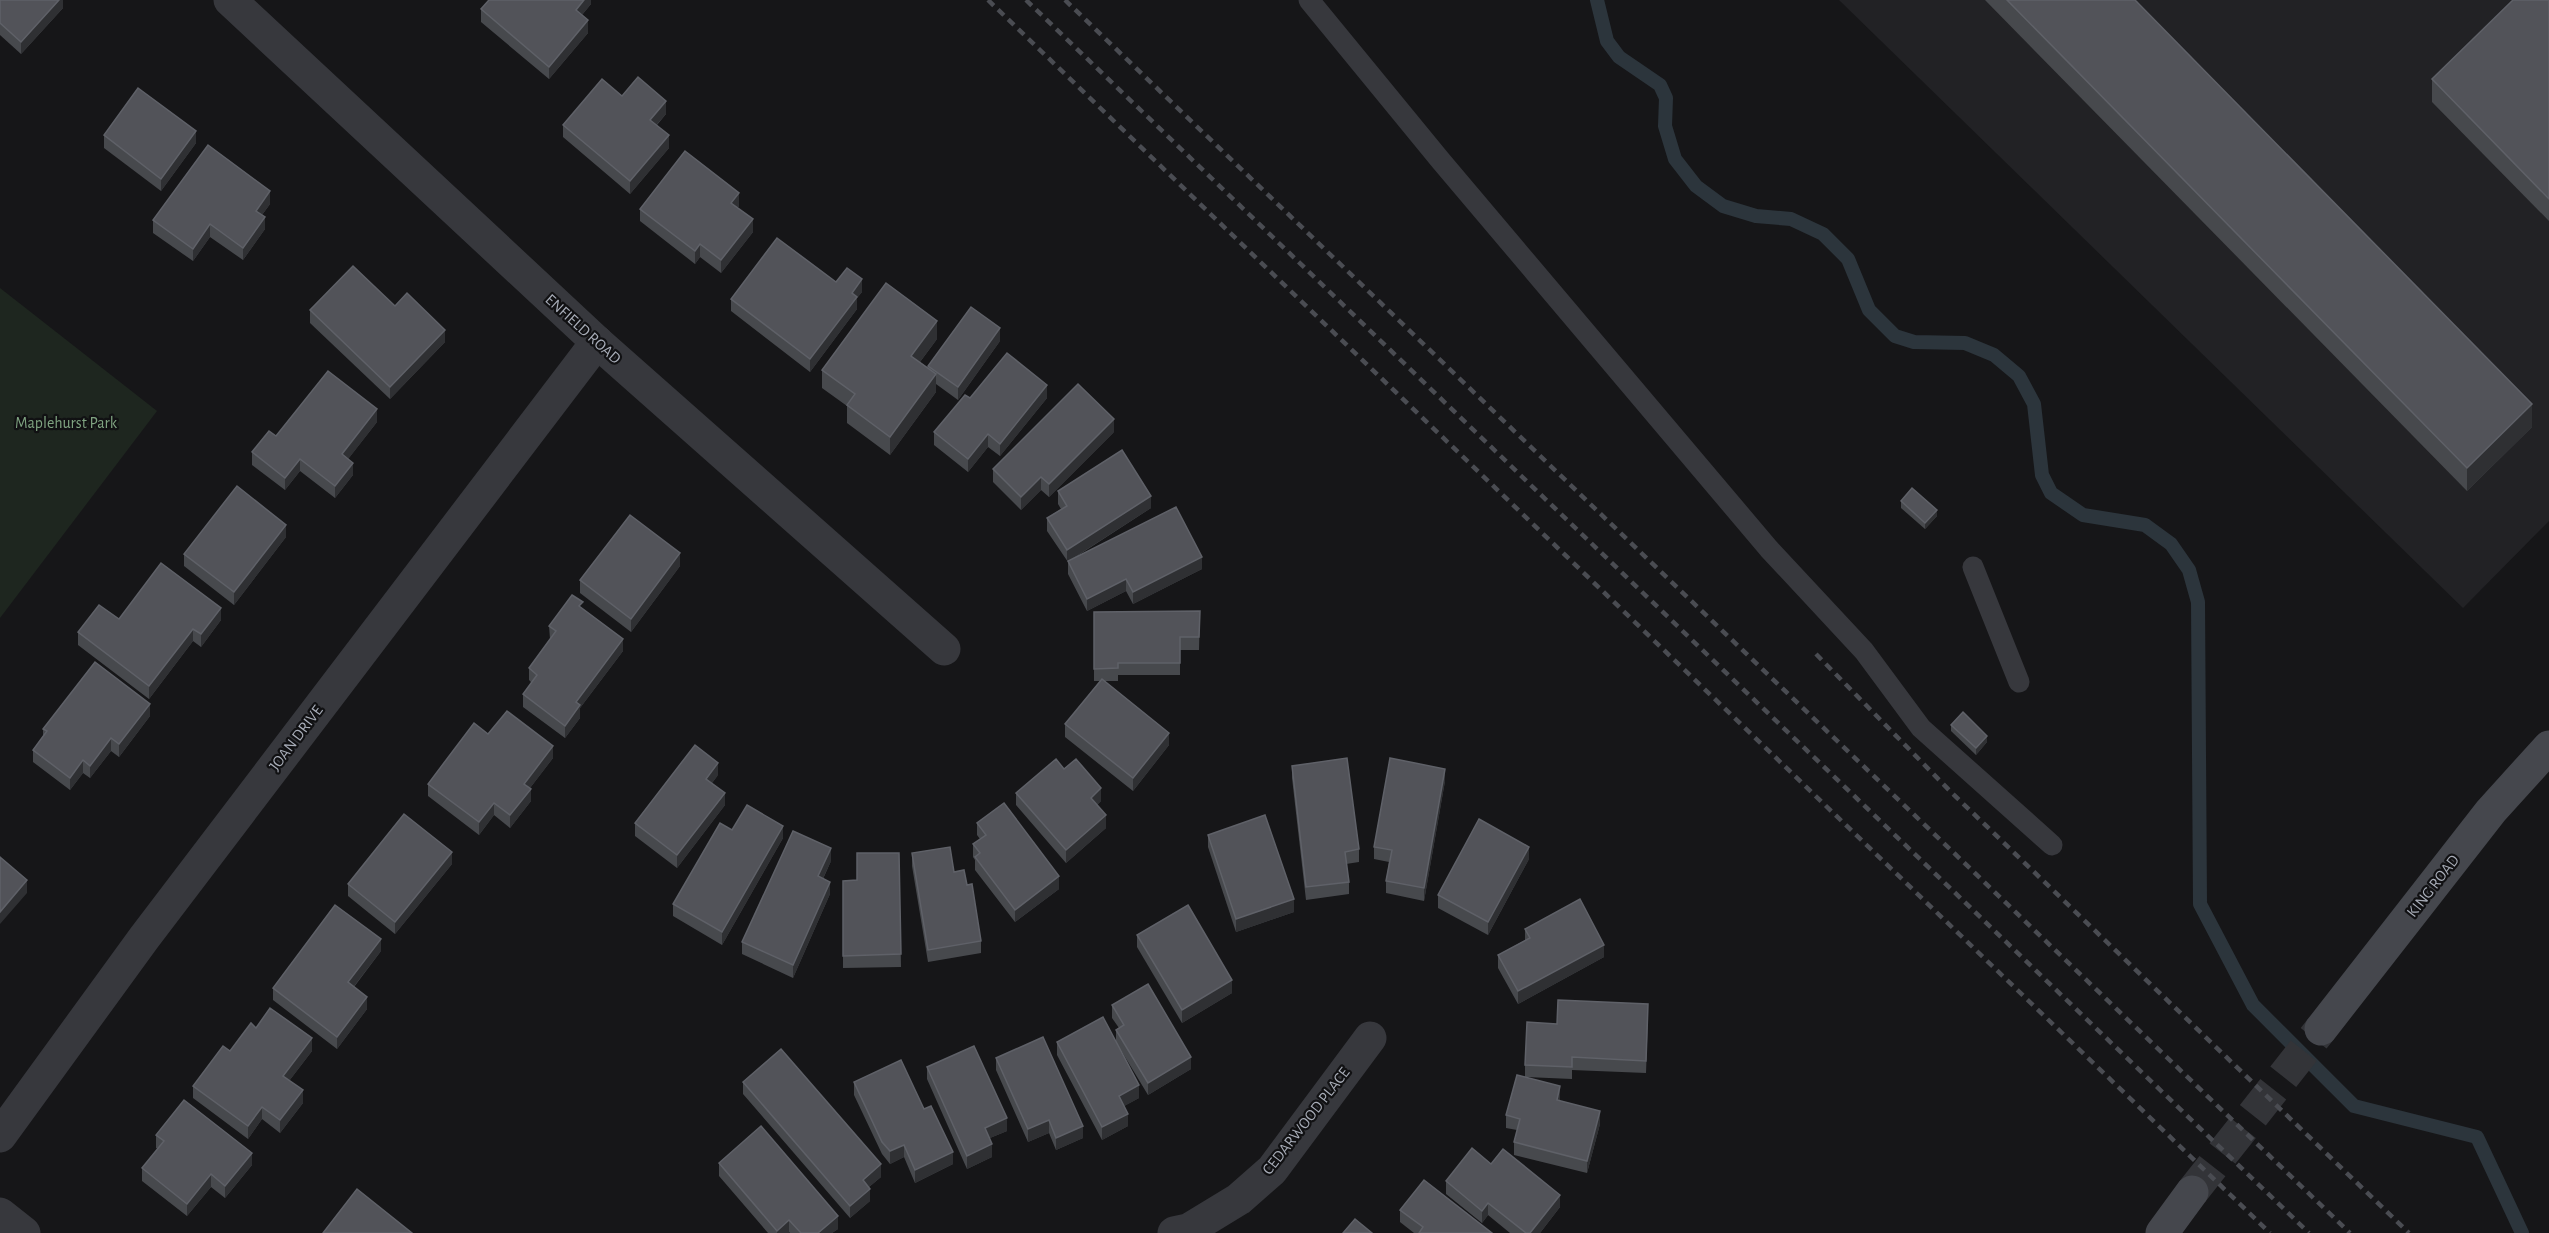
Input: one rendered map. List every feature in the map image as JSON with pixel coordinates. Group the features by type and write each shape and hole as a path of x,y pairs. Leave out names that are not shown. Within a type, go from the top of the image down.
{"street":[{"name":"ENFIELD ROAD","path":"230,0 597,342 944,649"},
{"name":"JOAN DRIVE","path":"0,1136 144,938 597,342"},
{"name":"KING ROAD","path":"2321,1029 2491,811 2549,747"},
{"name":"CEDARWOOD PLACE","path":"1174,1233 1188,1230 1239,1199 1272,1170 1370,1038"},
{"path":"2162,1233 2192,1192"},
{"path":"0,1214 24,1233"}],"lane":[{"path":"1309,0 1441,161 1769,549 1864,651 1921,728 2052,845"},
{"path":"1973,567 2019,682"}],"shaded area":[{"path":"1839,0 2549,0 2549,521 2463,608"}],"green space":[{"name":"Maplehurst Park","path":"0,288 157,411 0,618"}],"building":[{"path":"0,0 59,0 21,42 0,23"},
{"path":"489,0 584,0 576,10 588,20 549,67 481,9"},
{"path":"2007,0 2135,0 2532,404 2467,468"},
{"path":"2513,0 2549,0 2549,199 2432,79"},
{"path":"638,77 666,101 650,120 669,135 630,181 563,125 602,79 622,96"},
{"path":"138,88 196,131 161,179 104,135"},
{"path":"208,145 270,191 256,211 265,217 243,248 210,224 193,249 153,220"},
{"path":"685,151 739,193 731,203 753,219 721,260 700,244 695,251 640,209"},
{"path":"777,238 836,282 847,268 862,279 852,293 857,297 810,359 731,299"},
{"path":"353,266 395,306 407,293 445,330 390,387 310,310"},
{"path":"886,283 937,321 911,356 936,374 890,437 847,405 855,394 822,370"},
{"path":"971,307 1000,328 958,387 928,366"},
{"path":"1007,353 1047,385 1000,444 988,434 968,459 934,432 965,395 970,398"},
{"path":"328,371 377,409 342,454 353,463 335,486 300,459 285,478 252,452 269,431 276,436"},
{"path":"1078,384 1114,419 1049,484 1041,477 1021,497 993,469"},
{"path":"1122,450 1151,496 1067,550 1047,518 1067,506 1058,491"},
{"path":"237,486 286,525 234,592 184,554"},
{"path":"1912,488 1937,510 1925,523 1901,501"},
{"path":"1176,507 1202,557 1133,592 1126,579 1087,599 1068,561"},
{"path":"630,515 680,553 631,619 580,580"},
{"path":"161,563 221,608 201,634 193,629 149,686 78,632 99,605 119,619"},
{"path":"572,595 583,602 579,606 623,639 576,702 580,705 565,726 523,694 537,675 529,668 556,631 549,626"},
{"path":"1200,611 1199,637 1180,637 1180,663 1118,663 1118,668 1094,669 1094,612"},
{"path":"95,662 150,704 119,744 111,738 90,766 83,760 70,778 33,750 47,731 43,729"},
{"path":"1102,679 1169,733 1133,778 1065,724"},
{"path":"507,711 553,746 524,784 531,789 510,815 494,803 479,822 428,784 474,723 488,734"},
{"path":"1963,712 1987,736 1976,748 1951,725"},
{"path":"695,745 718,763 706,779 725,793 677,855 635,823"},
{"path":"1347,758 1359,849 1345,852 1349,882 1306,887 1292,766"},
{"path":"1390,758 1445,769 1424,888 1386,881 1392,850 1374,847"},
{"path":"1056,759 1064,769 1076,759 1101,788 1091,798 1106,815 1066,850 1016,793"},
{"path":"1004,803 1059,876 1015,910 975,857 980,853 973,844 986,835 977,823"},
{"path":"747,805 783,826 722,932 673,904 720,823 732,830"},
{"path":"404,814 452,852 395,922 348,884"},
{"path":"1265,815 1294,899 1236,919 1208,835"},
{"path":"1479,819 1529,847 1488,922 1438,895"},
{"path":"793,831 831,848 818,876 830,882 793,965 742,942"},
{"path":"950,847 954,872 964,870 967,885 972,884 981,941 928,950 912,853"},
{"path":"857,853 899,853 901,954 843,956 843,881 857,880"},
{"path":"0,857 27,880 0,912"},
{"path":"1580,899 1604,945 1518,991 1498,955 1530,938 1525,929"},
{"path":"335,905 381,939 348,982 367,997 337,1037 273,988"},
{"path":"1188,905 1232,980 1182,1010 1137,935"},
{"path":"1148,984 1191,1057 1148,1083 1116,1030 1124,1025 1112,1005"},
{"path":"1558,1000 1648,1004 1646,1061 1572,1057 1572,1067 1525,1065 1527,1022 1557,1024"},
{"path":"270,1008 312,1038 283,1076 303,1090 280,1120 262,1107 248,1126 193,1086 223,1046 230,1051 251,1023 256,1028"},
{"path":"1103,1017 1139,1085 1119,1096 1128,1114 1102,1127 1057,1042"},
{"path":"1043,1037 1083,1126 1056,1138 1049,1120 1028,1129 996,1058"},
{"path":"974,1046 1007,1118 985,1128 992,1144 967,1156 927,1067"},
{"path":"781,1049 881,1164 863,1180 870,1189 850,1206 743,1082"},
{"path":"901,1060 924,1109 931,1106 953,1152 915,1170 904,1145 890,1151 882,1142 854,1082"},
{"path":"1517,1075 1560,1086 1557,1100 1600,1111 1587,1161 1514,1142 1520,1119 1506,1115"},
{"path":"184,1100 252,1153 225,1186 211,1174 187,1204 142,1168 164,1141 156,1135"},
{"path":"761,1126 838,1216 818,1233 801,1233 789,1220 777,1231 719,1163"},
{"path":"1472,1148 1491,1164 1503,1149 1560,1195 1530,1233 1526,1233 1488,1203 1482,1211 1446,1181"},
{"path":"1424,1180 1492,1233 1419,1233 1423,1227 1400,1210"},
{"path":"357,1189 412,1233 323,1233"},
{"path":"1355,1219 1372,1233 1343,1233"}],"waterway":[{"path":"1597,0 1607,41 1619,57 1660,85 1666,98 1665,126 1675,159 1696,186 1723,206 1756,216 1791,219 1823,234 1848,259 1869,310 1895,336 1914,342 1965,343 1994,355 2019,376 2034,404 2042,475 2051,493 2083,515 2145,525 2171,544 2189,570 2198,602 2200,904 2253,1005 2354,1106 2477,1137 2522,1233"}],"tunnel":[{"path":"2192,1192 2321,1029"}],"railway":[{"path":"988,0 2270,1233"},
{"path":"1026,0 2309,1233"},
{"path":"1065,0 2350,1233"},
{"path":"1816,654 1951,792 2409,1233"}]}
